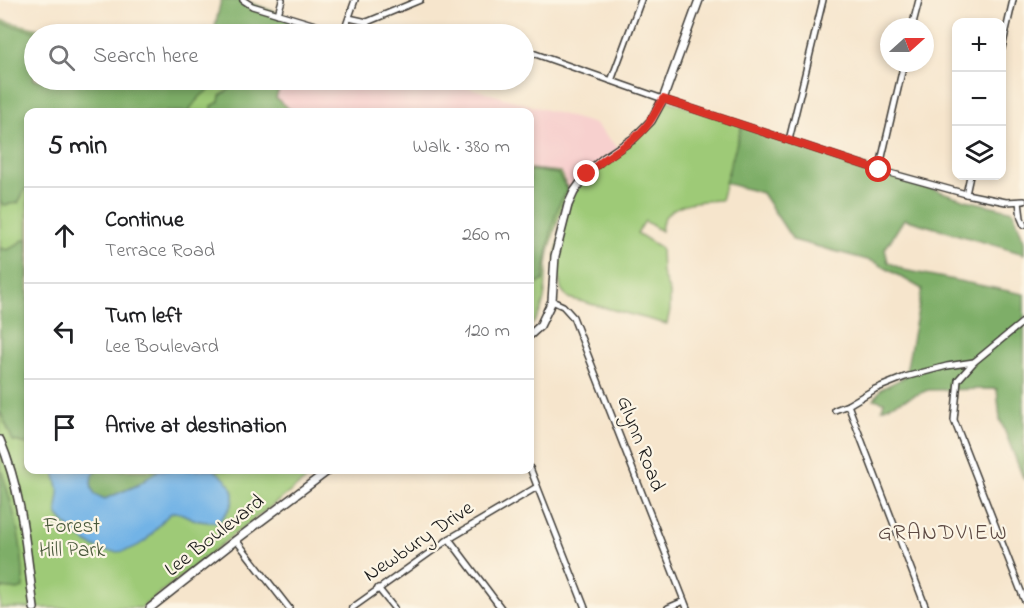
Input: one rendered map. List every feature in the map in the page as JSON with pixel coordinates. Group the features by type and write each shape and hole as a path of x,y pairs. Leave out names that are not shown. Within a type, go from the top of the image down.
{"street":[{"path":"243,0 252,6 311,24"},
{"path":"278,14 282,0"},
{"path":"348,24 356,0"},
{"path":"350,18 367,22 420,0"},
{"path":"611,81 641,0"},
{"path":"534,331 540,326 552,301 555,256 568,205 574,192 590,171 603,159 633,139 651,121 663,99 699,0"},
{"path":"789,140 823,0"},
{"path":"914,18 919,0"},
{"path":"1006,31 1013,0"},
{"path":"534,54 879,170 966,194 1006,202 1022,201 1021,218 1024,225"},
{"path":"879,170 902,72"},
{"path":"966,194 969,180"},
{"name":"Glynn Road","path":"552,301 563,306 573,316 687,608"},
{"path":"1024,321 974,362 958,380 954,420 1024,598"},
{"path":"835,410 875,389 905,377 947,366 974,362"},
{"path":"848,405 926,608"},
{"path":"0,440 21,507 34,608"},
{"name":"Lee Boulevard","path":"150,608 324,474"},
{"path":"532,474 585,608"},
{"name":"Newbury Drive","path":"352,608 448,539 537,487"},
{"path":"448,539 501,608"},
{"path":"236,540 289,608"},
{"path":"378,588 394,608"},
{"path":"668,608 684,601"}],"shaded area":[{"path":"279,90 477,90 595,124 619,149 574,192 569,190 560,172 534,169 534,108 288,108 276,98"}],"green space":[{"path":"221,0 243,0 300,21 299,24 216,24"},
{"name":"Forest Hill Park","path":"0,20 24,26 24,90 268,90 270,96 286,108 24,108 24,474 314,474 141,608 0,608"},
{"path":"0,23 24,28 24,90 209,90 191,108 24,108 24,192 18,203 4,205 0,201"},
{"path":"229,90 279,90 276,98 288,108 212,108 219,102 220,96"},
{"path":"663,99 742,125 721,200 683,205 665,217 661,231 645,221 637,233 661,248 662,273 670,293 667,324 568,298 561,289 555,256 568,205 581,181 642,131"},
{"path":"742,125 966,200 1013,211 1024,241 1024,254 904,219 885,249 888,262 904,270 1024,294 1024,480 1000,419 997,389 928,390 882,409 884,402 874,399 881,389 905,377 922,289 875,262 793,240 762,193 725,183"},
{"path":"534,169 560,172 569,190 549,252 544,301 534,322"},
{"path":"534,171 558,174 568,190 558,207 548,246 543,281 538,283 534,281"},
{"path":"24,240 24,443 13,441 0,411 0,248 8,250"},
{"path":"0,466 20,541 23,588 18,590 2,588 0,591"},
{"path":"94,474 153,474 138,485 105,499 95,495 92,479"}],"water":[{"path":"55,474 94,474 91,482 95,495 105,499 138,485 153,474 219,474 231,488 233,499 227,512 218,523 197,520 174,512 167,516 145,541 124,551 114,552 94,547 67,526 57,512 59,492"}],"district":[{"name":"GRANDVIEW","path":"943,534"}],"route":[{"path":"587,174 603,159 642,131 651,121 663,99 879,170"}]}
